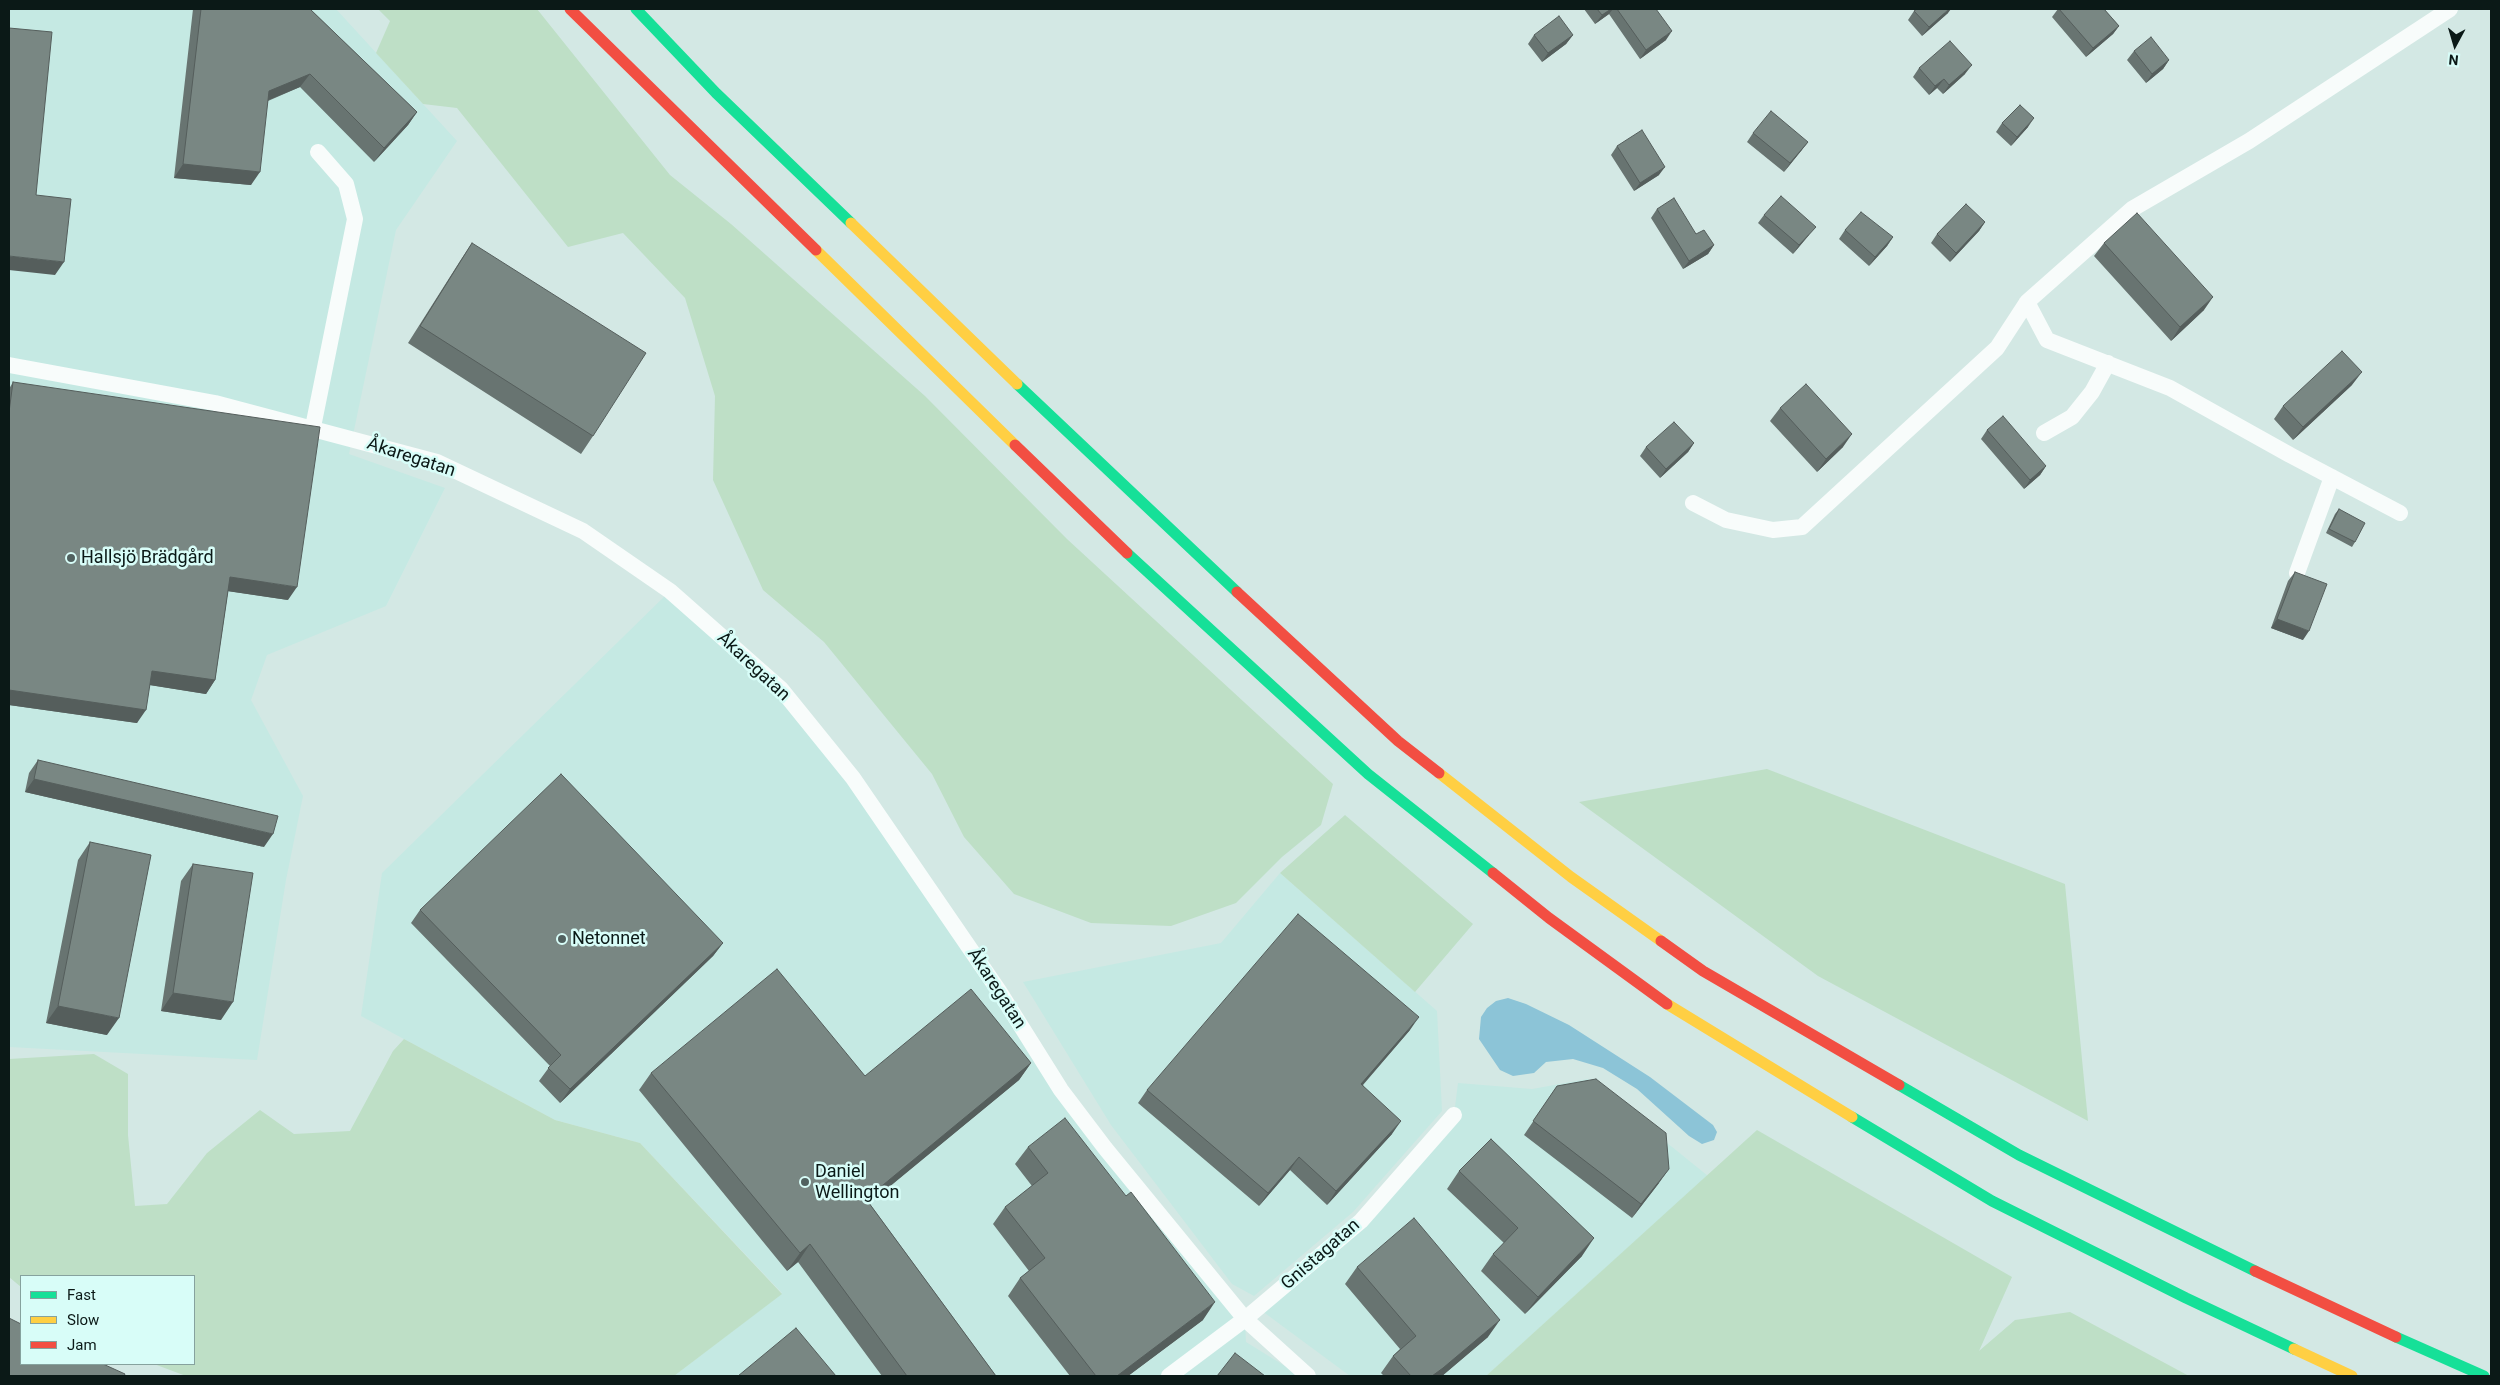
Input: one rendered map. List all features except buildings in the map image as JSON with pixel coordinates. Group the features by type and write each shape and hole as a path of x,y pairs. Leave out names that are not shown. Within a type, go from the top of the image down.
{"highway":[{"path":"570,9 1086,515 1368,774 1549,918 1682,1015 1992,1201 2186,1298 2352,1376"},
{"path":"636,9 716,93 1122,486 1398,741 1571,877 1703,971 2019,1154 2334,1310 2484,1376"}],"street":[{"path":"1693,503 1726,520 1773,530 1802,527 1997,348 2027,302 2132,209 2249,141 2450,9"},
{"path":"312,428 355,220 346,184 318,152"},
{"path":"2027,302 2047,340 2170,388 2400,513"},
{"path":"2044,432 2072,416 2092,392 2108,363"},
{"name":"Åkaregatan","path":"9,364 215,403 437,462 583,531 670,591 781,689 854,778 999,991 1061,1090 1105,1148 1245,1319 1308,1376"},
{"path":"2297,573 2332,477"},
{"name":"Gnistagatan","path":"1169,1376 1245,1319 1361,1221 1454,1115"}],"shaded area":[{"path":"9,9 336,9 457,141 396,230 349,454 445,488 386,606 267,655 251,700 303,796 286,880 257,1060 9,1047"},
{"path":"670,591 781,689 853,778 1061,1090 1245,1319 1246,1342 1301,1376 674,1376 782,1293 640,1143 555,1120 361,1016 382,873"},
{"path":"1280,873 1437,1011 1442,1111 1353,1212 1254,1296 1232,1284 1111,1125 1023,982 1221,943"},
{"path":"1508,998 1526,1004 1569,1025 1650,1077 1713,1125 1717,1132 1714,1140 1702,1144 1689,1136 1637,1089 1603,1068 1573,1059 1546,1062 1534,1073 1513,1076 1500,1070 1479,1039 1481,1017 1487,1008 1496,1001"},
{"path":"1588,1079 1708,1176 1486,1376 1350,1376 1258,1308 1361,1221 1454,1115 1458,1083 1532,1089"}],"green space":[{"path":"378,9 537,9 670,175 731,224 925,396 1067,539 1333,784 1321,825 1282,857 1236,903 1171,926 1091,923 1014,894 964,837 932,774 824,642 763,590 713,480 715,396 685,298 623,233 568,247 457,108 423,104 376,53 390,21"},
{"path":"1767,769 2065,884 2088,1121 1818,976 1579,802"},
{"path":"1345,815 1473,924 1415,992 1280,873"},
{"path":"404,1039 555,1120 640,1143 782,1294 674,1376 186,1376 157,1365 195,1365 195,1275 20,1275 20,1286 9,1277 9,1059 94,1054 128,1074 128,1135 135,1206 167,1204 207,1153 260,1110 294,1134 350,1131 393,1051"},
{"path":"1757,1130 2012,1277 1979,1351 2015,1320 2070,1312 2189,1376 1486,1376"}],"traffic: fast":[{"path":"636,9 716,93 851,223"},
{"path":"1017,384 1237,592"},
{"path":"1127,553 1368,774 1493,873"},
{"path":"1899,1085 2019,1155 2255,1271"},
{"path":"1852,1117 1992,1201 2186,1298 2294,1349"},
{"path":"2396,1337 2484,1376"}],"traffic: slow":[{"path":"851,223 1017,384"},
{"path":"816,250 1015,445"},
{"path":"1439,773 1571,877 1661,941"},
{"path":"1667,1004 1852,1117"},
{"path":"2294,1349 2352,1376"}],"traffic: jam":[{"path":"570,9 816,250"},
{"path":"1015,445 1127,553"},
{"path":"1237,592 1398,741 1439,773"},
{"path":"1493,873 1549,918 1667,1004"},
{"path":"1661,941 1703,971 1899,1085"},
{"path":"2255,1271 2396,1337"}],"place":[{"name":"Hallsjö Brädgård","path":"71,558"},
{"name":"Netonnet","path":"562,939"},
{"name":"Daniel Wellington","path":"805,1182"}]}
